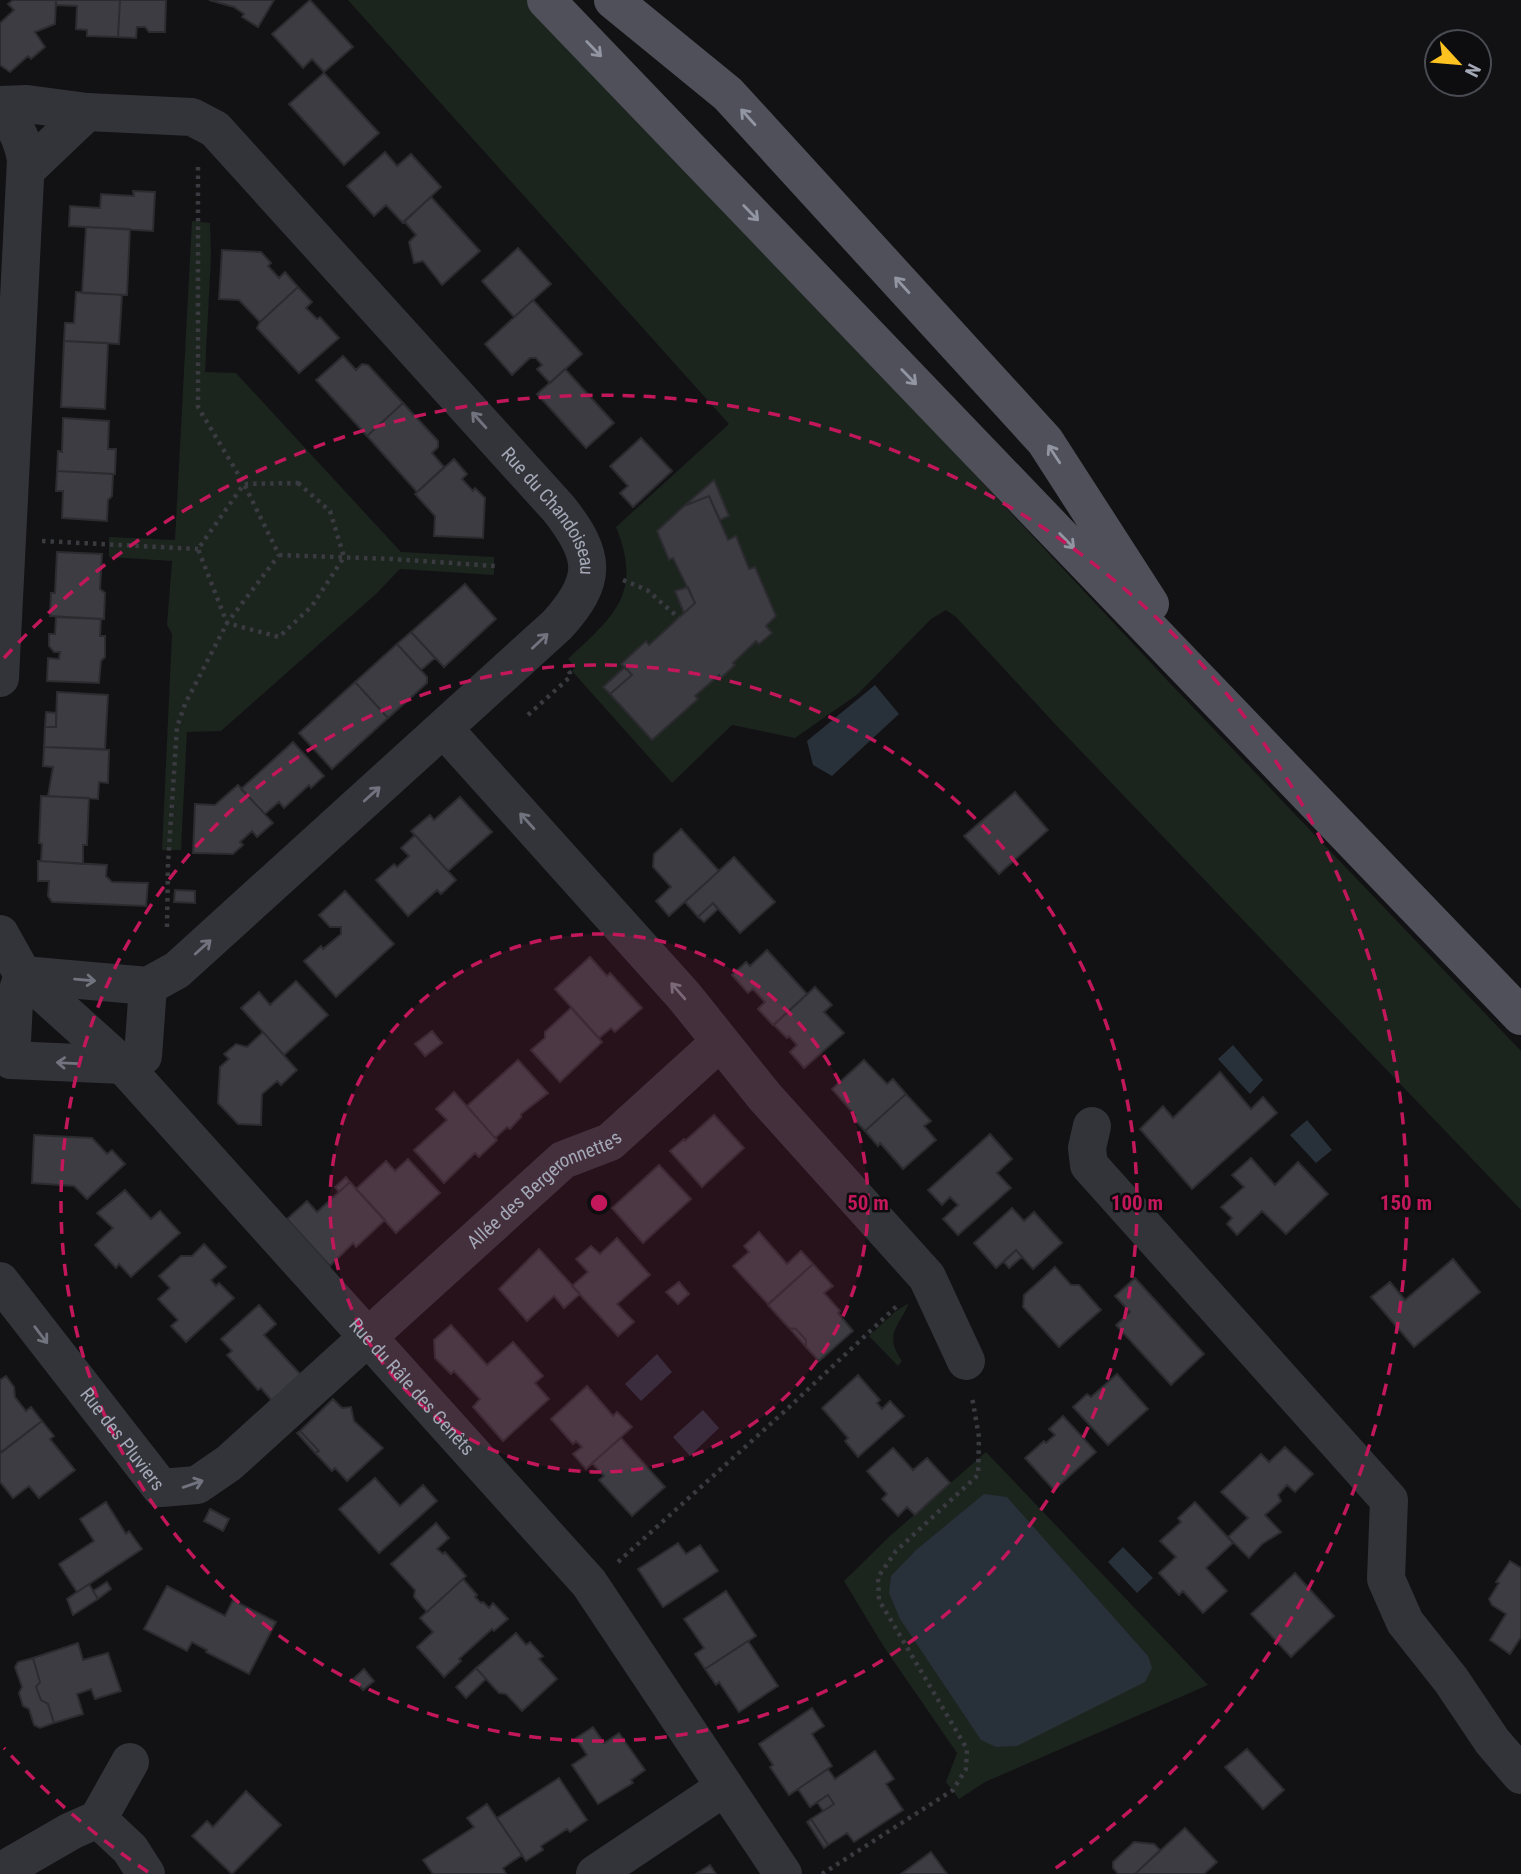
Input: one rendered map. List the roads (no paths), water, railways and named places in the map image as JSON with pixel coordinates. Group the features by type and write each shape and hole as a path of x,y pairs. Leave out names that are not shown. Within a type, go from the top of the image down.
{"main road":[{"path":"547,0 1521,1016"},
{"path":"613,0 728,94 1045,441 1196,676"}],"street":[{"name":"Rue du Chandoiseau","path":"0,105 26,104 87,112 192,117 215,128 559,509 579,535 586,552 587,569 577,603 557,625 177,970 157,981"},
{"path":"0,111 18,130 22,139 26,170 0,678"},
{"path":"26,170 87,112"},
{"path":"444,729 684,996 765,1097 927,1277 966,1361"},
{"name":"Rue du Râle des Genêts","path":"0,934 23,975 123,1065 589,1583 783,1874"},
{"path":"23,975 157,981 142,1056 123,1065 6,1064 14,1002 23,975"},
{"name":"Allée des Bergeronnettes","path":"368,1336 562,1160 610,1142 721,1044"},
{"path":"1092,1126 1087,1148 1089,1166 1389,1500 1386,1579 1405,1622 1451,1680 1492,1741 1521,1775"},
{"name":"Rue des Pluviers","path":"0,1281 161,1488 197,1485 229,1463 368,1336"},
{"path":"0,1872 71,1831 98,1819 130,1762"},
{"path":"595,1874 725,1787"},
{"path":"98,1819 130,1849 146,1874"}]}
